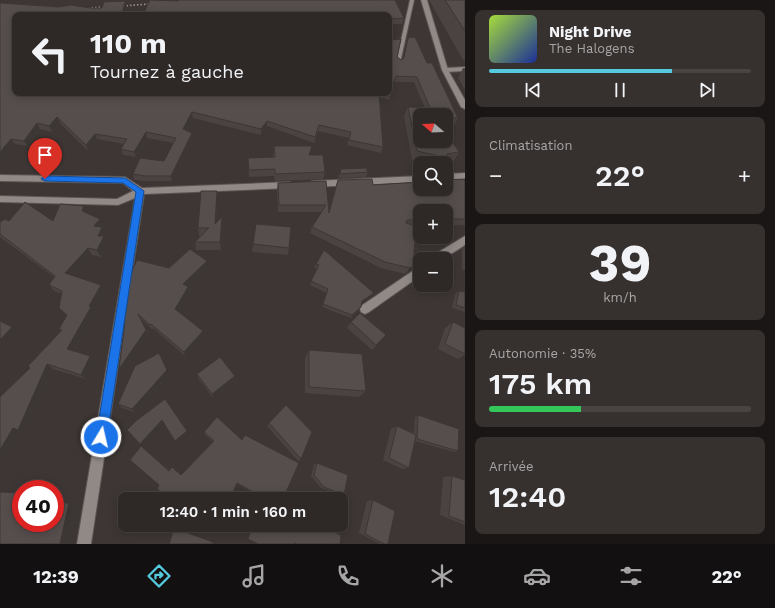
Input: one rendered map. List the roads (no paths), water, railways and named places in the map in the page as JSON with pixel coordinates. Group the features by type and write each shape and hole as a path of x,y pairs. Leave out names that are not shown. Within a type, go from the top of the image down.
{"street":[{"path":"424,0 445,70 465,107"},
{"path":"445,70 465,69"},
{"path":"453,177 465,176"},
{"path":"0,178 125,180 140,191"},
{"path":"0,199 118,202 140,191 413,179"},
{"path":"84,544 140,191"},
{"path":"446,252 465,240"},
{"path":"365,309 413,275"}],"lane":[{"path":"398,63 412,0"}]}
